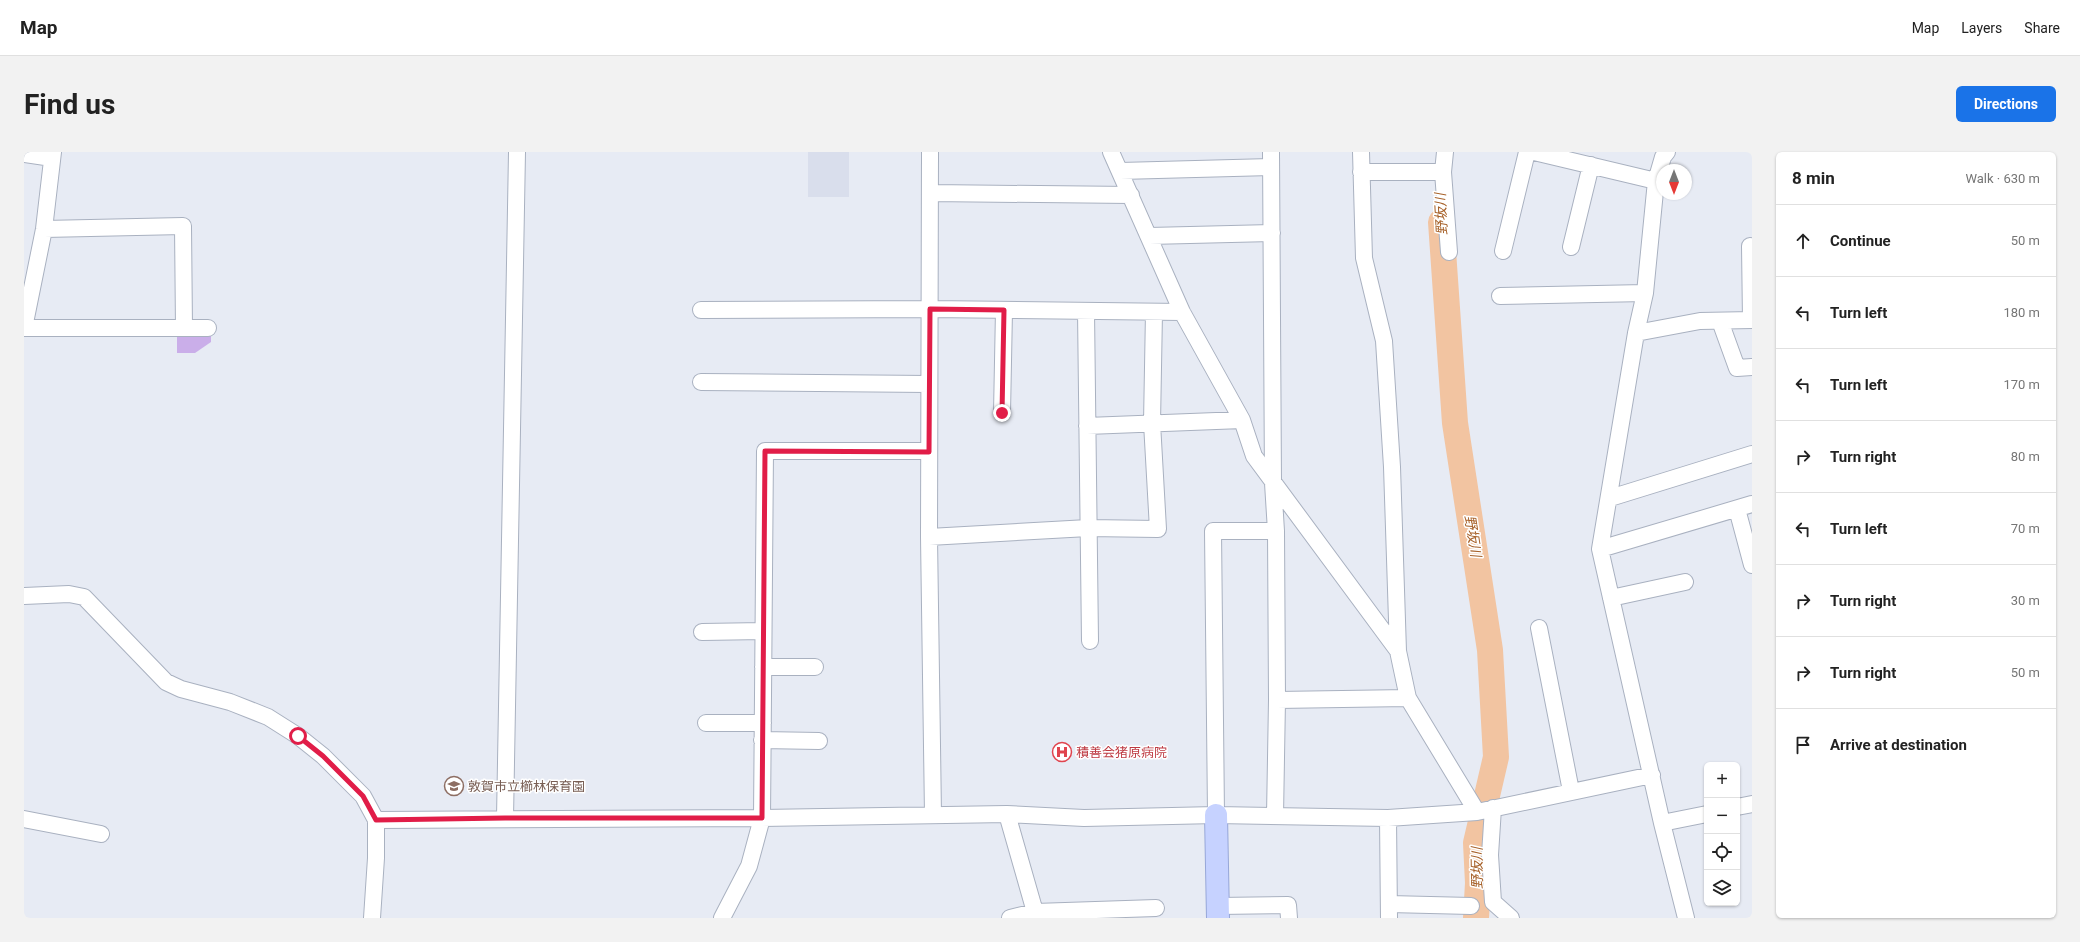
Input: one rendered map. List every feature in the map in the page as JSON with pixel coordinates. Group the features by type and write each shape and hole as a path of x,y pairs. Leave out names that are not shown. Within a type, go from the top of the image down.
{"street":[{"path":"505,818 517,152"},
{"path":"930,152 929,537 933,815"},
{"path":"1111,152 1182,312 1242,420 1254,456 1273,483 1327,552 1398,650"},
{"path":"1361,152 1364,258 1384,341 1392,467 1398,650 1408,698 1477,812"},
{"path":"1445,152 1443,172 1449,252"},
{"path":"1503,251 1527,152"},
{"path":"1534,152 1656,181 1645,293 1636,333 1610,498 1600,549 1662,823 1686,918"},
{"path":"1661,164 1663,157 1667,152"},
{"path":"24,154 53,155 44,229 24,328 208,328"},
{"path":"1120,171 1271,160 1273,483 1276,531 1277,700 1275,816"},
{"path":"1571,247 1591,165"},
{"path":"1361,172 1443,172"},
{"path":"930,193 1131,195"},
{"path":"44,229 183,226 184,328"},
{"path":"1149,236 1272,233"},
{"path":"1636,333 1700,321 1751,320 1750,246"},
{"path":"1500,296 1645,293"},
{"path":"701,310 930,309 1182,312"},
{"path":"1002,413 1004,310"},
{"path":"1086,311 1090,641"},
{"path":"929,537 1088,528 1158,530 1152,423 1154,312"},
{"path":"1720,321 1736,368 1752,367"},
{"path":"701,382 929,384"},
{"path":"1087,426 1242,420"},
{"path":"722,918 749,866 762,818 765,451 929,452"},
{"path":"1610,498 1752,454"},
{"path":"1600,549 1744,507 1752,565"},
{"path":"1276,531 1213,531 1218,912 1288,905 1288,918"},
{"path":"1612,598 1686,582"},
{"path":"24,596 69,594 84,597 166,682 181,689 230,702 268,717 298,736 323,756 363,796 376,820 376,858 372,918"},
{"path":"1539,628 1571,791"},
{"path":"702,632 763,631"},
{"path":"763,667 815,667"},
{"path":"1277,700 1408,698"},
{"path":"706,723 762,723"},
{"path":"762,740 818,741"},
{"path":"376,820 505,818 762,818 1007,814 1084,818 1216,815 1388,818 1477,812 1652,775"},
{"path":"1740,807 1752,804"},
{"path":"1493,808 1490,855 1493,902 1511,918"},
{"path":"1007,814 1035,912"},
{"path":"1662,823 1704,815"},
{"path":"1388,818 1389,911 1471,906"},
{"path":"24,819 100,834"},
{"path":"1010,918 1035,912 1156,908"}],"shaded area":[{"path":"808,152 849,152 849,197 808,197"},
{"path":"177,333 211,333 211,342 195,353 177,353"}],"waterway":[{"name":"野坂川","path":"1441,222 1455,423 1490,650 1496,757 1476,843 1478,883 1476,918"}],"place":[{"name":"積善会猪原病院","path":"1062,752"},
{"name":"敦賀市立櫛林保育園","path":"454,786"}],"route":[{"path":"298,736 323,756 363,796 376,820 505,818 762,818 765,451 929,452 930,309 1004,310 1002,413"}]}
